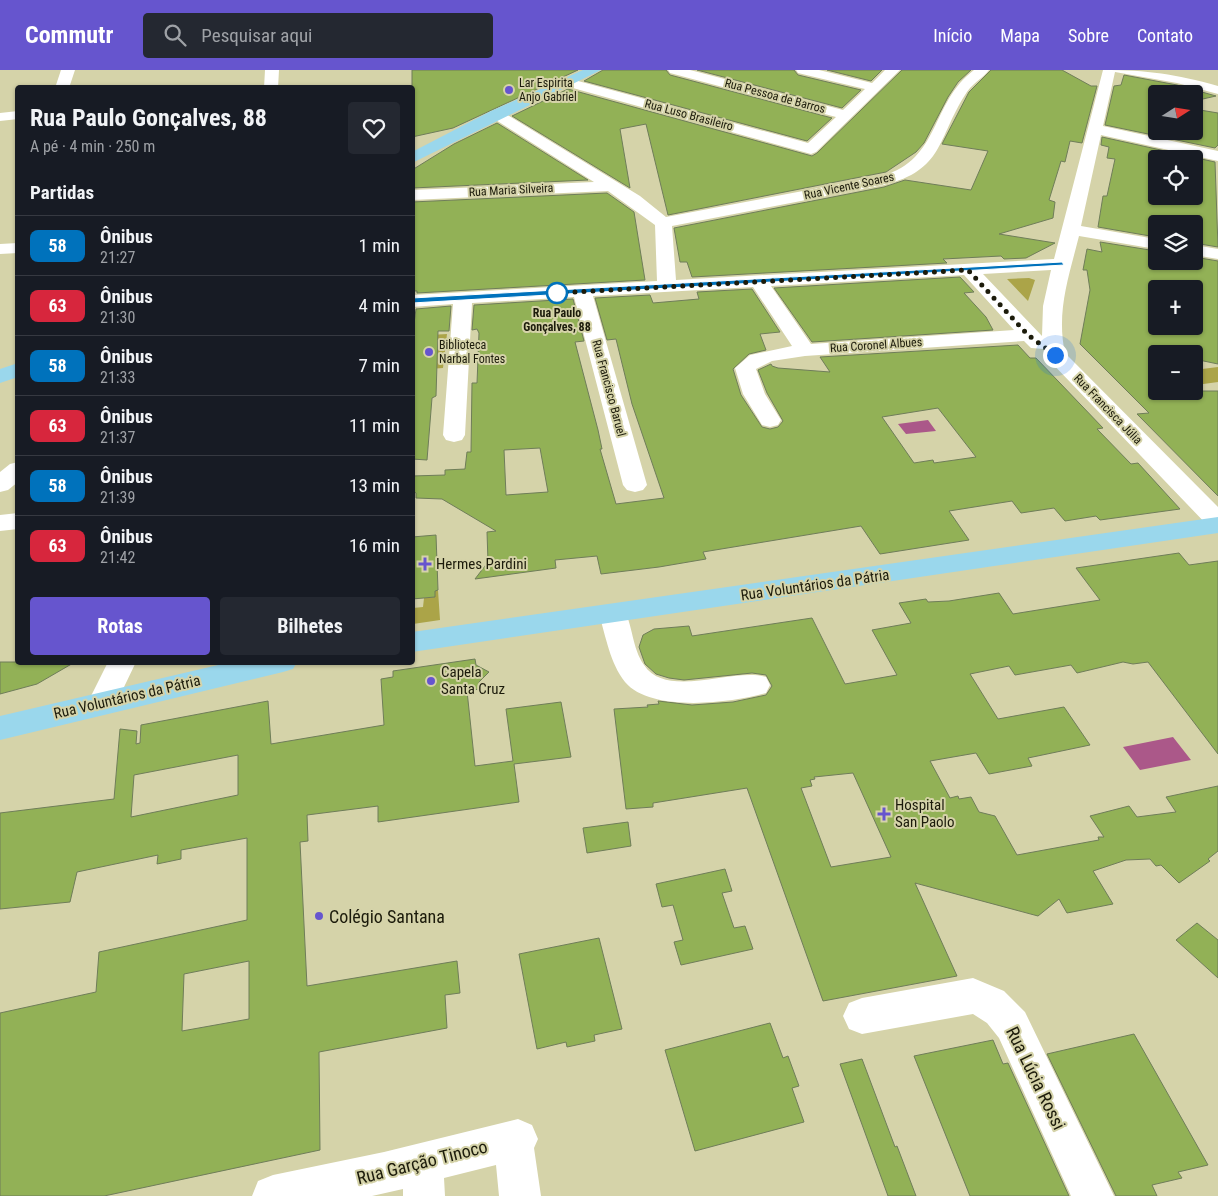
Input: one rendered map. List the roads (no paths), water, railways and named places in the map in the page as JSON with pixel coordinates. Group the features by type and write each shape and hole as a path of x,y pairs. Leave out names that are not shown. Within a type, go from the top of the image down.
{"main road":[{"path":"415,156 496,114 594,70"},
{"path":"0,378 15,370"},
{"name":"Rua Voluntários da Pátria","path":"415,642 1218,525"},
{"name":"Rua Voluntários da Pátria","path":"0,728 103,702 270,665"}],"street":[{"path":"63,85 68,70"},
{"path":"271,85 272,70"},
{"name":"Rua Pessoa de Barros","path":"676,70 845,115"},
{"path":"803,70 876,88"},
{"path":"845,115 876,88 893,70"},
{"name":"Rua Vicente Soares","path":"663,223 884,180 902,174 916,166 926,156 963,85 982,70"},
{"path":"1055,355 1050,340 1051,318 1062,264 1112,70 1178,79 1218,90"},
{"name":"Rua Luso Brasileiro","path":"567,82 811,149 845,115"},
{"path":"496,114 646,208 663,223 667,286"},
{"path":"0,117 15,115"},
{"path":"1096,129 1218,156"},
{"name":"Rua Maria Silveira","path":"415,195 610,186"},
{"path":"1072,230 1148,243"},
{"path":"0,249 15,248"},
{"path":"1203,252 1218,254"},
{"path":"415,300 1062,264"},
{"name":"Rua Francisca Júlia","path":"968,270 1028,335 1055,355 1218,521"},
{"path":"759,282 805,350"},
{"name":"Rua Francisco Baruel","path":"582,292 635,485"},
{"path":"454,435 463,298"},
{"path":"1012,317 1051,318"},
{"name":"Rua Coronel Albues","path":"770,420 754,394 745,368 759,360 805,350 1028,335"},
{"path":"0,484 15,472"},
{"path":"0,523 15,521"},
{"path":"613,614 633,672 648,685 662,690 681,692 756,685"},
{"path":"103,702 121,665"},
{"name":"Rua Lúcia Rossi","path":"862,1016 973,996 988,1000 1002,1010 1012,1025 1093,1196"},
{"name":"Rua Garção Tinoco","path":"273,1196 423,1180 515,1140 520,1196"}],"place":[{"name":"Lar Espirita Anjo Gabriel","path":"509,90"},
{"name":"Rua Paulo Gonçalves, 88","path":"557,293"},
{"name":"Biblioteca Narbal Fontes","path":"429,352"},
{"name":"Hermes Pardini","path":"425,564"},
{"name":"Capela Santa Cruz","path":"431,681"},
{"name":"Hospital San Paolo","path":"884,814"},
{"name":"Colégio Santana","path":"319,916"}]}
